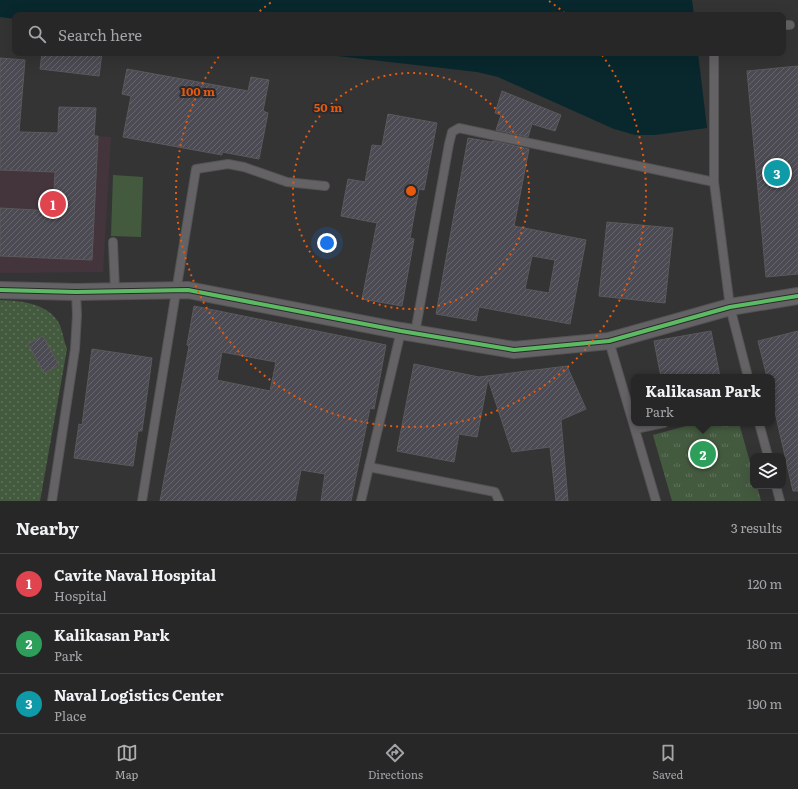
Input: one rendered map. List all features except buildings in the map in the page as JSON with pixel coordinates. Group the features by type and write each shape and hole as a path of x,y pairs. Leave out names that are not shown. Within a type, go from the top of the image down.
{"street":[{"path":"0,290 76,292 188,290 408,332 514,350 610,341 730,307 798,296"}],"lane":[{"path":"714,56 714,182 730,307 747,374"},
{"path":"361,501 369,467 408,332 452,132 459,128 714,182"},
{"path":"142,501 196,169 228,164 244,167 287,182 325,186"},
{"path":"113,242 114,291"},
{"path":"52,501 75,349 77,315 76,292"},
{"path":"610,341 631,415"},
{"path":"634,426 656,501"},
{"path":"635,429 650,426"},
{"path":"760,426 767,453"},
{"path":"369,467 495,492 499,501"},
{"path":"777,489 780,501"}],"shaded area":[{"path":"0,129 111,137 103,272 0,273"}],"green space":[{"path":"113,175 143,177 141,237 111,236"},
{"path":"0,300 26,303 49,312 60,325 67,349 40,501 0,501"},
{"path":"686,426 740,426 750,462 750,489 758,489 761,501 672,501 653,435"}],"water":[{"path":"0,0 692,0 694,12 12,12 12,19 0,17"},
{"path":"337,56 698,56 707,128 655,135 635,135 614,129 498,77 477,72"}],"cycle path":[{"path":"0,290 76,292 188,290 401,331 514,350 609,341 730,307 798,296"}],"place":[{"name":"Naval Logistics Center","path":"777,173"},
{"name":"Cavite Naval Hospital","path":"53,204"},
{"name":"Kalikasan Park","path":"703,454"}]}
